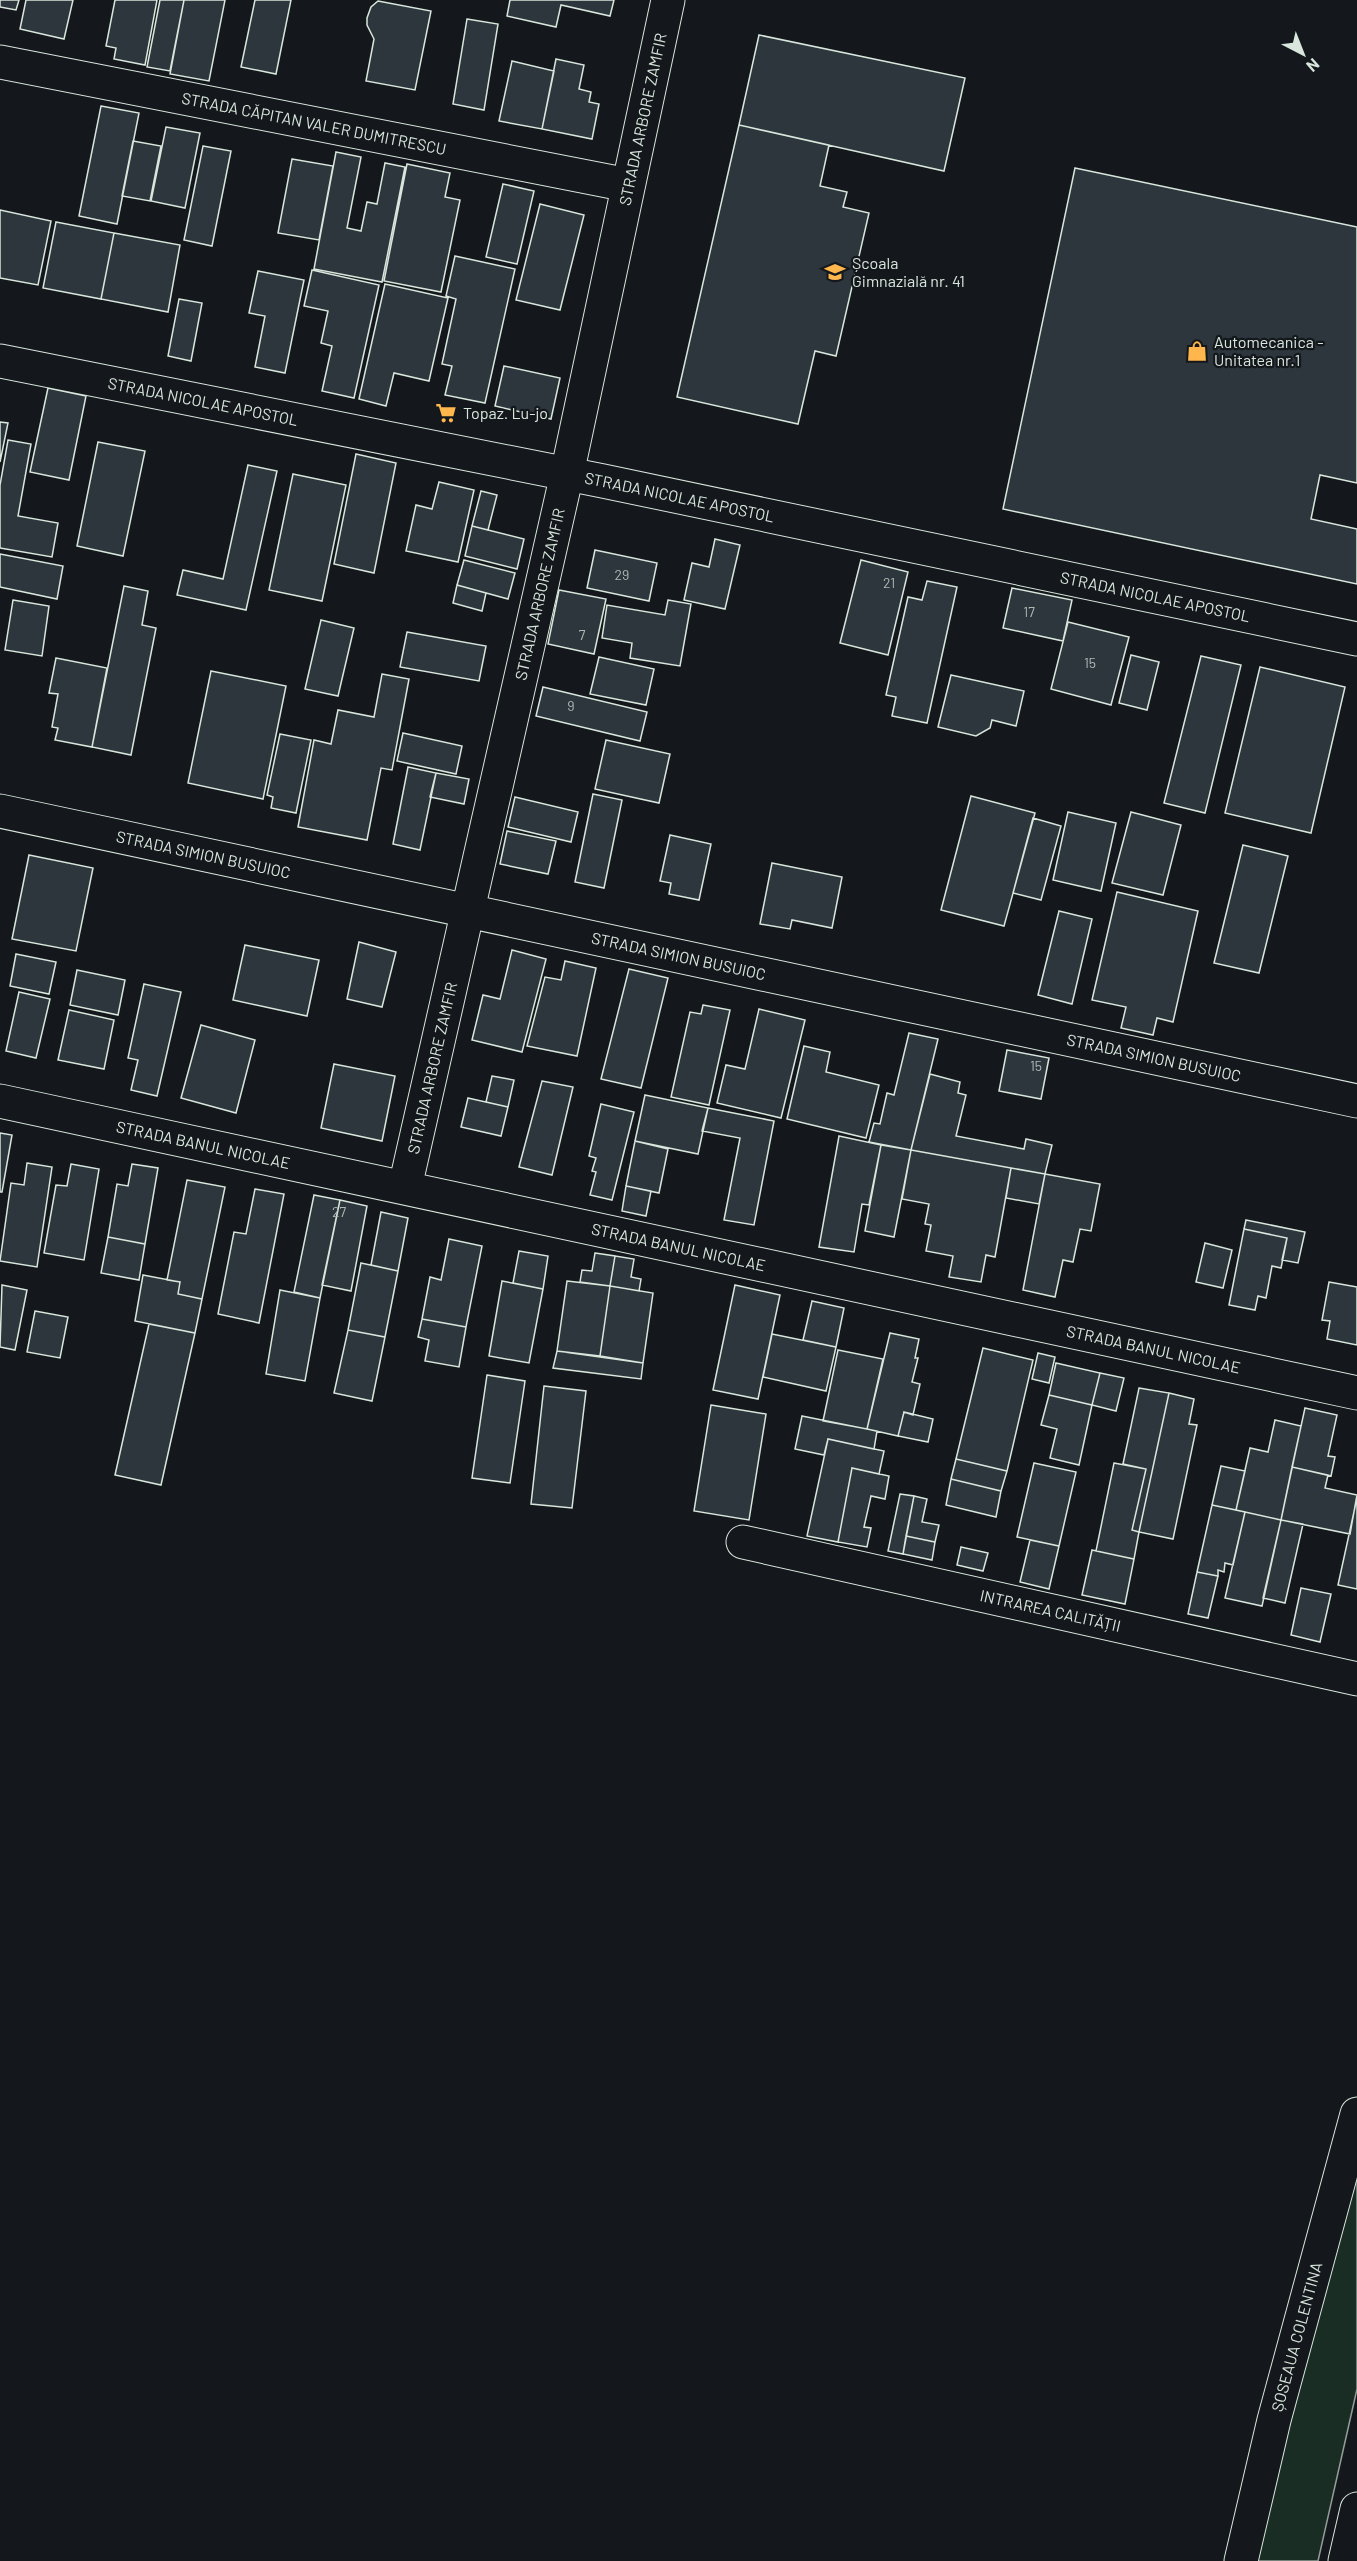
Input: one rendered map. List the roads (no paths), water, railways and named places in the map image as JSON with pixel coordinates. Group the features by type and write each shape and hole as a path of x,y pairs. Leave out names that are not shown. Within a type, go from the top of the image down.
{"main road":[{"name":"STRADA ARBORE ZAMFIR","path":"405,1187 567,474 668,0"},
{"name":"STRADA CĂPITAN VALER DUMITRESCU","path":"0,62 628,185"},
{"name":"STRADA NICOLAE APOSTOL","path":"0,362 567,474 1357,639"},
{"name":"STRADA SIMION BUSUIOC","path":"0,811 1357,1101"},
{"name":"STRADA BANUL NICOLAE","path":"0,1101 1357,1393"},
{"name":"INTRAREA CALITĂȚII","path":"743,1542 1357,1679"},
{"name":"ȘOSEAUA COLENTINA","path":"1241,2561 1274,2420 1357,2114"},
{"path":"1345,2561 1357,2509"}],"place":[{"name":"Școala Gimnazială nr. 41","path":"835,272"},
{"name":"Automecanica - Unitatea nr.1","path":"1197,351"},
{"name":"Topaz. Lu-jo","path":"446,413"}]}
